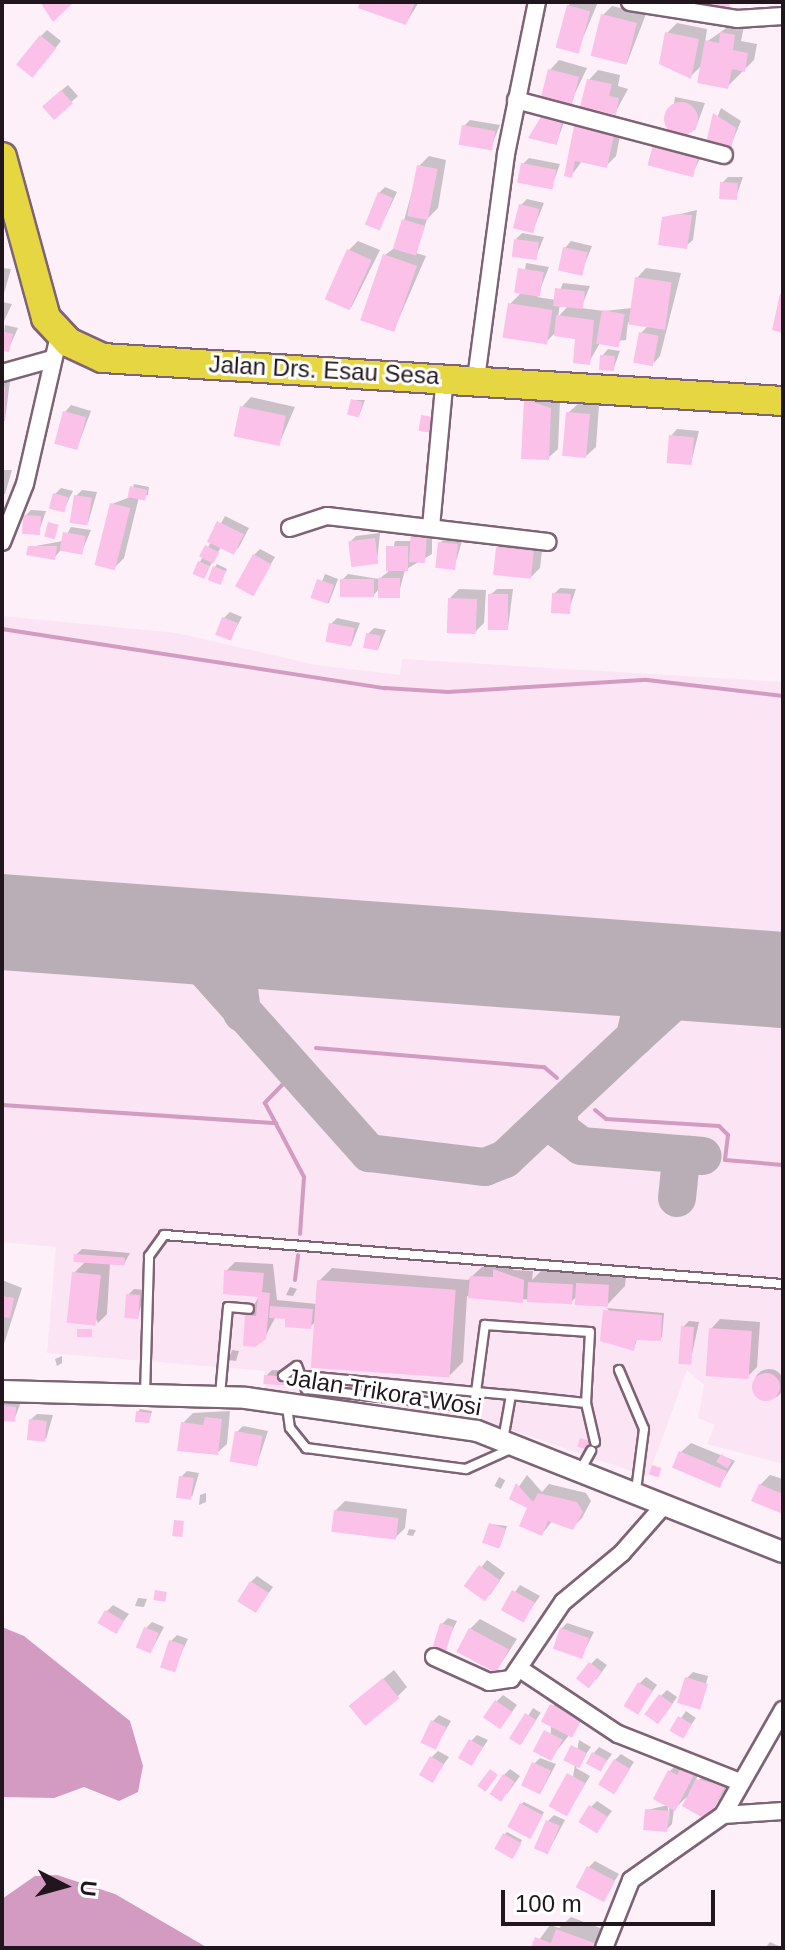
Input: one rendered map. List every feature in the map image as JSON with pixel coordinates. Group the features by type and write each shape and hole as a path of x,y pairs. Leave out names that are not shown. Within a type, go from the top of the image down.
{"highway":[{"path":"2,157 39,301 55,347"},
{"name":"Jalan Drs. Esau Sesa","path":"55,347 122,362 445,376 783,401"}],"street":[{"path":"476,379 516,100 537,2"},
{"path":"630,2 737,19 783,16"},
{"path":"516,100 724,155"},
{"path":"2,373 55,347"},
{"path":"2,542 27,476 55,347"},
{"path":"431,527 445,376"},
{"path":"290,528 327,516 547,542"},
{"name":"Jalan Trikora Wosi","path":"2,1391 220,1396 283,1392 510,1443 783,1552"},
{"path":"434,1657 493,1683 520,1669 563,1602 622,1553 665,1504"},
{"path":"520,1669 618,1734 740,1782"},
{"path":"604,1948 637,1874 723,1815 783,1710"},
{"path":"723,1815 783,1811"}],"lane":[{"path":"145,1394 149,1256 164,1235 783,1284"},
{"path":"220,1396 228,1307 249,1309"},
{"path":"305,1376 306,1389 474,1407 485,1325 590,1332 586,1403 593,1447 581,1470"},
{"path":"511,1395 510,1443 474,1469 306,1448 290,1428 283,1392 292,1366 305,1376 477,1390 586,1403"},
{"path":"619,1370 644,1429 636,1491"}],"shaded area":[{"path":"2,616 177,633 316,665 400,675 402,659 783,682 783,1464 707,1444 715,1425 698,1418 704,1385 687,1370 648,1477 512,1430 292,1398 265,1389 265,1371 47,1353 56,1247 2,1242"},
{"path":"2,1627 24,1636 130,1721 143,1766 138,1792 119,1801 84,1787 54,1798 2,1797"},
{"path":"57,1875 115,1894 208,1948 2,1948 2,1899 35,1876"}],"building":[{"path":"40,2 74,2 53,22"},
{"path":"360,2 415,2 406,25 358,8"},
{"path":"700,2 730,2 729,10"},
{"path":"567,5 590,11 579,54 556,48"},
{"path":"601,14 637,23 626,65 591,56"},
{"path":"665,32 699,39 691,79 659,64"},
{"path":"720,32 735,35 733,50 748,53 745,72 732,69 728,89 697,83 705,40 719,43"},
{"path":"40,35 56,48 32,78 16,65"},
{"path":"548,69 579,77 572,105 541,97"},
{"path":"587,79 612,84 609,96 619,98 616,115 580,107"},
{"path":"61,90 73,104 54,120 42,106"},
{"path":"681,102 693,107 698,119 693,131 681,136 669,131 664,119 669,107"},
{"path":"544,112 563,116 557,145 528,138"},
{"path":"713,113 736,128 731,149 706,143"},
{"path":"575,121 615,130 607,168 575,161 572,178 564,176"},
{"path":"462,125 495,131 492,151 459,145"},
{"path":"654,141 699,153 693,177 648,165"},
{"path":"521,163 556,170 553,190 517,183"},
{"path":"417,165 438,169 428,220 407,216"},
{"path":"720,182 738,183 737,200 719,199"},
{"path":"378,192 393,198 380,230 365,224"},
{"path":"519,204 539,209 533,233 513,228"},
{"path":"692,215 687,249 658,245 662,217"},
{"path":"402,219 425,226 416,256 393,249"},
{"path":"514,239 539,242 537,260 512,257"},
{"path":"563,247 587,252 582,276 558,270"},
{"path":"347,249 372,260 349,310 325,299"},
{"path":"383,254 417,266 394,332 360,320"},
{"path":"518,268 544,272 540,297 514,293"},
{"path":"635,277 672,282 665,330 628,325"},
{"path":"555,288 585,291 583,309 553,306"},
{"path":"780,294 783,295 783,333 772,330"},
{"path":"508,303 552,310 547,345 503,338"},
{"path":"602,310 625,314 619,347 596,343"},
{"path":"556,315 594,320 590,365 573,363 575,339 554,336"},
{"path":"2,331 13,334 9,352 2,351"},
{"path":"639,332 659,336 653,366 633,362"},
{"path":"600,355 615,356 614,371 599,370"},
{"path":"2,387 5,387 5,421 2,421"},
{"path":"351,399 363,402 359,417 347,415"},
{"path":"524,399 551,408 549,460 521,459"},
{"path":"240,406 286,416 280,446 234,436"},
{"path":"63,411 86,417 77,450 54,444"},
{"path":"566,412 590,414 586,458 562,456"},
{"path":"421,415 434,417 431,433 418,431"},
{"path":"669,435 694,437 691,465 667,463"},
{"path":"130,486 148,490 145,501 128,497"},
{"path":"53,493 68,497 64,513 49,508"},
{"path":"74,495 92,498 87,525 70,523"},
{"path":"110,503 130,508 115,570 95,565"},
{"path":"23,515 41,516 40,535 22,534"},
{"path":"217,521 244,534 234,555 207,542"},
{"path":"48,522 59,525 55,539 44,536"},
{"path":"63,532 86,536 82,555 60,551"},
{"path":"411,532 427,533 425,563 409,562"},
{"path":"375,538 378,564 351,567 348,541"},
{"path":"438,542 458,544 455,570 435,568"},
{"path":"205,545 219,552 213,564 199,557"},
{"path":"28,546 57,546 55,560 26,555"},
{"path":"386,546 408,546 408,571 386,571"},
{"path":"496,547 534,551 531,579 493,575"},
{"path":"253,554 271,564 253,597 235,586"},
{"path":"198,561 210,566 204,579 193,574"},
{"path":"213,566 226,571 221,585 208,580"},
{"path":"378,578 400,578 400,598 378,598"},
{"path":"317,579 334,585 328,604 310,598"},
{"path":"340,579 374,579 374,597 340,597"},
{"path":"552,593 571,594 570,614 551,613"},
{"path":"488,594 508,594 508,630 488,630"},
{"path":"448,598 477,599 476,634 447,633"},
{"path":"222,617 238,623 231,641 215,635"},
{"path":"329,623 355,628 351,647 325,642"},
{"path":"366,633 381,636 378,651 363,648"},
{"path":"74,1254 125,1258 124,1266 73,1262"},
{"path":"493,1269 524,1280 523,1303 468,1298 470,1276 493,1277"},
{"path":"224,1270 264,1273 262,1292 270,1293 266,1339 255,1347 243,1346 245,1315 256,1316 258,1297 223,1294"},
{"path":"72,1272 101,1275 96,1326 67,1323"},
{"path":"317,1280 456,1290 450,1377 311,1368"},
{"path":"528,1282 573,1284 572,1304 527,1302"},
{"path":"576,1283 609,1285 608,1307 575,1305"},
{"path":"126,1294 140,1295 138,1319 124,1318"},
{"path":"2,1296 14,1298 10,1318 2,1317"},
{"path":"270,1306 313,1309 311,1329 285,1327 285,1319 269,1318"},
{"path":"603,1310 662,1315 661,1341 636,1340 634,1351 600,1341"},
{"path":"681,1326 694,1327 691,1365 678,1364"},
{"path":"709,1328 752,1331 749,1379 706,1376"},
{"path":"77,1329 92,1329 92,1337 77,1337"},
{"path":"766,1373 776,1377 780,1387 776,1397 766,1401 756,1397 752,1387 756,1377"},
{"path":"264,1375 291,1377 290,1386 263,1384"},
{"path":"2,1405 16,1407 15,1422 2,1421"},
{"path":"136,1411 151,1413 149,1423 135,1422"},
{"path":"205,1417 222,1419 218,1455 177,1451 181,1422 203,1425"},
{"path":"29,1419 47,1421 45,1442 27,1440"},
{"path":"235,1431 263,1436 257,1466 230,1462"},
{"path":"580,1438 599,1444 596,1453 577,1447"},
{"path":"679,1451 727,1471 720,1488 672,1468"},
{"path":"721,1454 732,1461 727,1469 716,1462"},
{"path":"652,1465 662,1468 659,1477 649,1475"},
{"path":"179,1476 194,1478 191,1500 176,1498"},
{"path":"516,1483 533,1502 538,1493 577,1502 583,1512 573,1530 548,1521 542,1536 519,1526 527,1508 509,1499"},
{"path":"759,1484 783,1494 783,1514 751,1501"},
{"path":"334,1510 399,1518 396,1540 331,1532"},
{"path":"174,1520 184,1521 182,1537 172,1536"},
{"path":"489,1523 506,1529 499,1549 482,1543"},
{"path":"479,1565 500,1580 485,1601 464,1586"},
{"path":"250,1581 269,1593 256,1613 237,1601"},
{"path":"155,1590 167,1592 165,1602 153,1600"},
{"path":"512,1590 535,1603 524,1623 501,1610"},
{"path":"105,1610 124,1621 117,1634 98,1623"},
{"path":"440,1623 453,1627 445,1654 432,1650"},
{"path":"144,1627 159,1633 151,1653 136,1647"},
{"path":"469,1628 509,1649 496,1673 456,1652"},
{"path":"560,1628 589,1638 582,1659 553,1649"},
{"path":"169,1640 184,1645 175,1673 160,1668"},
{"path":"589,1662 602,1672 589,1688 576,1679"},
{"path":"685,1677 708,1684 700,1710 677,1703"},
{"path":"383,1678 399,1698 365,1726 349,1706"},
{"path":"638,1682 653,1691 638,1715 624,1706"},
{"path":"659,1694 673,1704 658,1724 644,1714"},
{"path":"495,1700 512,1712 500,1729 483,1717"},
{"path":"550,1704 581,1720 572,1738 541,1722"},
{"path":"525,1713 536,1720 520,1745 509,1738"},
{"path":"678,1716 692,1724 683,1739 670,1731"},
{"path":"431,1720 446,1727 436,1750 420,1743"},
{"path":"544,1730 563,1740 551,1761 533,1751"},
{"path":"469,1739 483,1747 472,1766 458,1758"},
{"path":"571,1745 587,1753 579,1768 563,1760"},
{"path":"592,1752 607,1760 601,1771 586,1763"},
{"path":"430,1756 444,1764 433,1783 419,1775"},
{"path":"614,1759 630,1769 614,1795 598,1784"},
{"path":"532,1762 551,1771 540,1794 521,1786"},
{"path":"681,1768 694,1775 675,1811 653,1799 668,1770 677,1775"},
{"path":"490,1769 498,1775 485,1792 477,1786"},
{"path":"567,1773 585,1783 567,1816 549,1806"},
{"path":"503,1774 515,1782 501,1802 490,1794"},
{"path":"696,1779 725,1786 707,1820 682,1806"},
{"path":"520,1803 543,1815 530,1839 507,1827"},
{"path":"589,1805 608,1817 597,1834 578,1822"},
{"path":"645,1809 669,1811 667,1832 643,1830"},
{"path":"546,1820 560,1826 548,1854 534,1849"},
{"path":"503,1833 521,1843 513,1859 494,1849"},
{"path":"587,1866 615,1881 604,1902 576,1887"},
{"path":"556,1929 597,1944 595,1948 531,1948 535,1937 551,1943"}],"waterway":[{"path":"2,629 385,688 448,692 647,680 783,696"},
{"path":"316,1048 544,1067 557,1078"},
{"path":"284,1083 265,1103 304,1177 300,1234"},
{"path":"2,1105 276,1123"},
{"path":"595,1110 606,1119 719,1126 728,1135 725,1160 783,1165"},
{"path":"295,1280 298,1255"}],"taxiway":[{"path":"156,934 189,951 369,1153 485,1167 505,1159 635,1037 642,1004 635,989 618,975 579,965"},
{"path":"242,1013 238,978 270,942"},
{"path":"635,1037 694,983 716,975"},
{"path":"558,1110 560,1130 581,1146 703,1156"},
{"path":"677,1198 680,1167 690,1155"}],"runway":[{"path":"2,922 783,980"}]}
